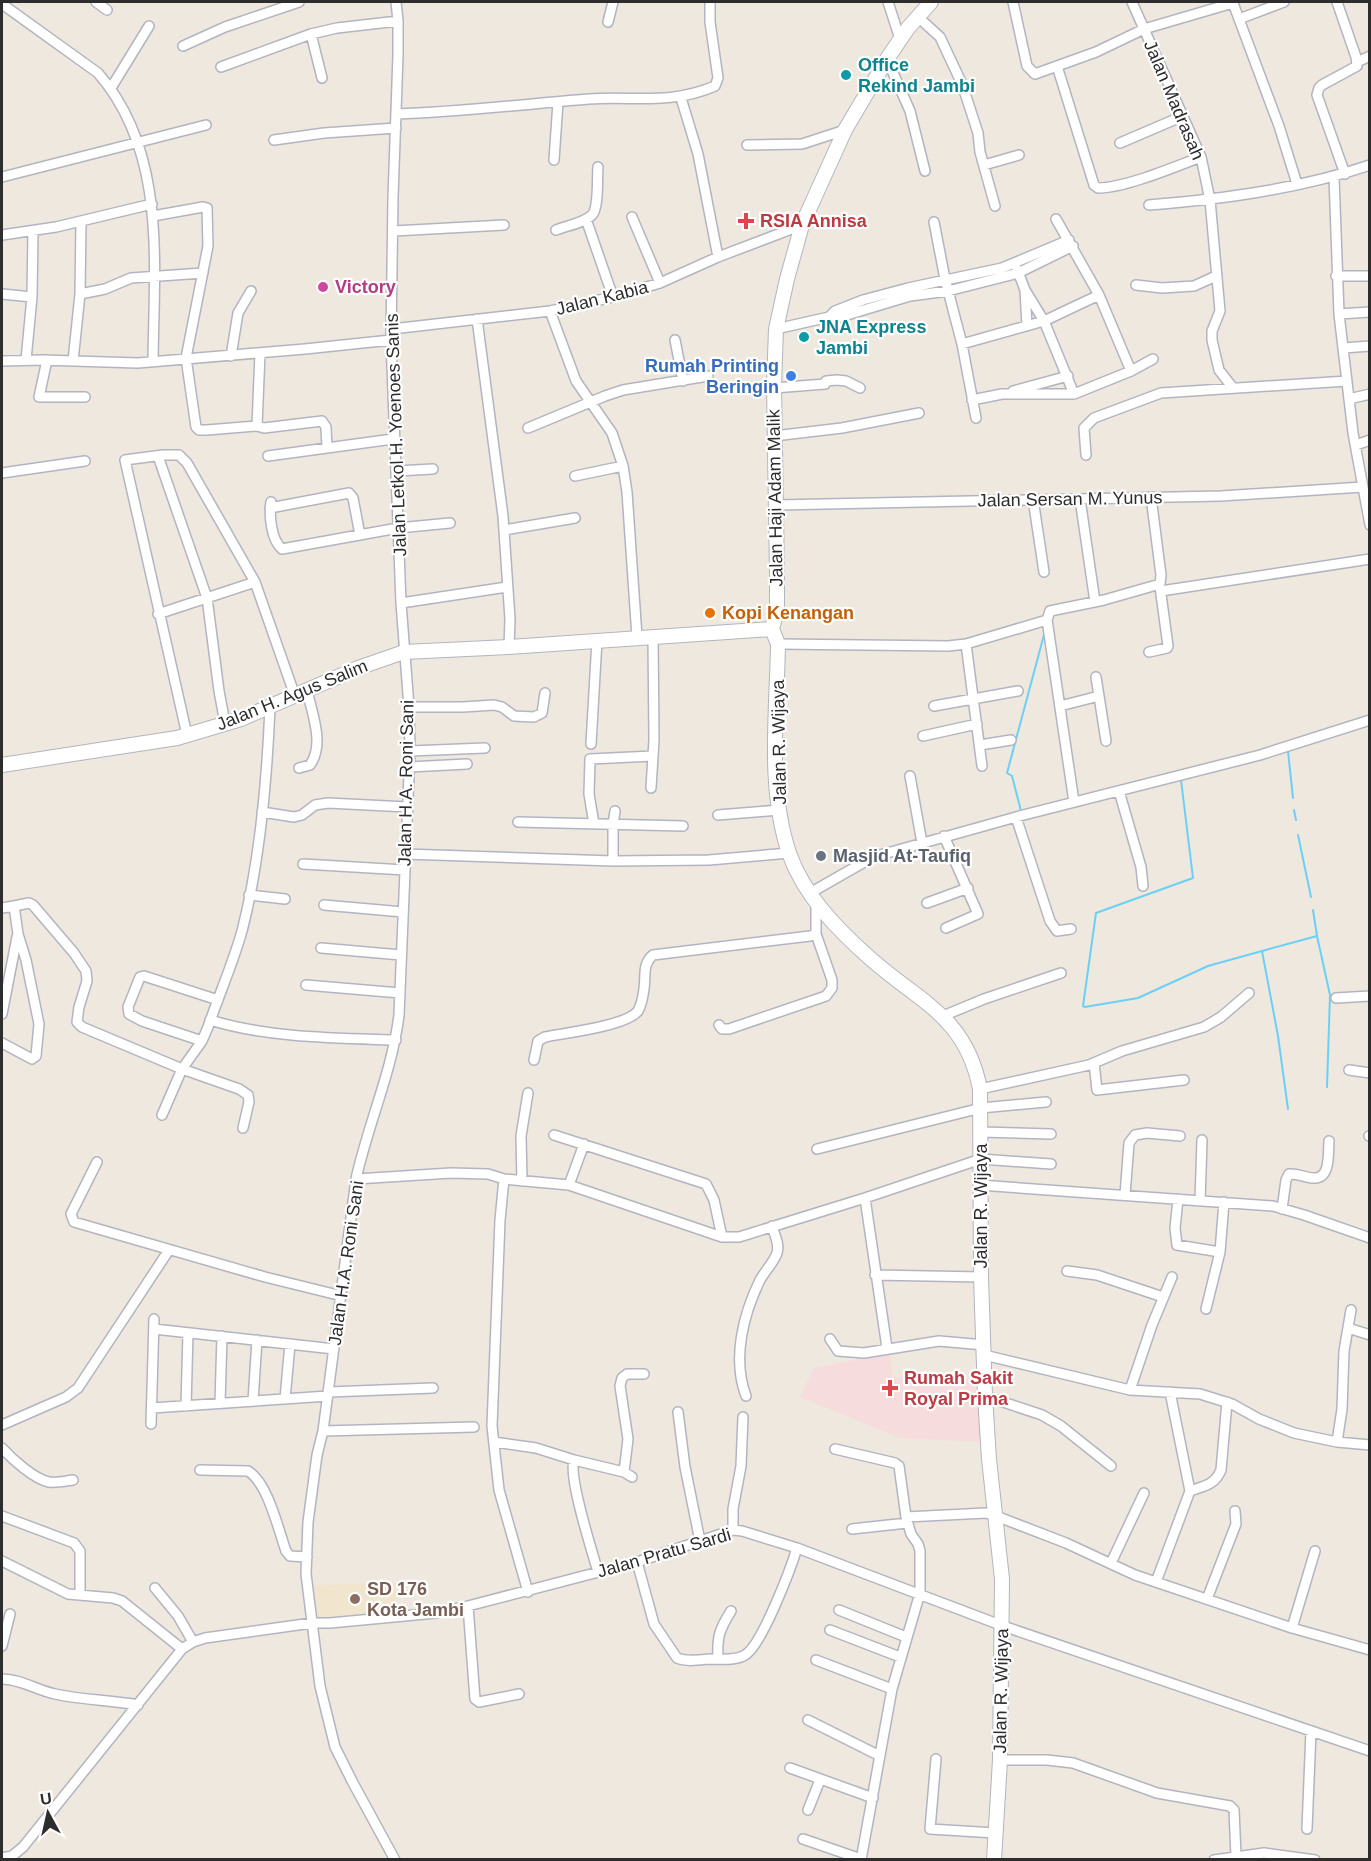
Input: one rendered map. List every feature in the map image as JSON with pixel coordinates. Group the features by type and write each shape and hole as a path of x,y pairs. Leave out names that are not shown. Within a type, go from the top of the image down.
{"main road":[{"name":"Jalan Haji Adam Malik","path":"772,629 777,610 774,436 776,328 802,225 845,130 900,39 931,2"},
{"path":"404,652 772,629"},
{"name":"Jalan R. Wijaya","path":"772,629 778,644 775,755 779,810 789,853 813,898 872,960 943,1016 957,1033 976,1071 980,1089 979,1185 985,1396 989,1459 1002,1579 1003,1626 1000,1760 994,1860"},
{"name":"Jalan H. Agus Salim","path":"2,765 187,735 270,707 358,668 404,652"}],"street":[{"path":"183,46 225,27 299,2"},
{"name":"Jalan Letkol H. Yoenoes Sanis","path":"396,2 398,21 397,114 391,340 393,439 397,471 400,603 404,652"},
{"path":"608,22 613,2"},
{"path":"397,114 589,99 681,98 715,86 717,66 710,22 710,2"},
{"path":"888,2 900,39"},
{"path":"1013,2 1029,70 1035,74 1096,52 1144,29 1233,2 1279,126 1297,184"},
{"name":"Jalan Madrasah","path":"1132,2 1201,157 1210,200 1220,311 1212,331 1212,340 1219,370 1233,388"},
{"path":"1239,19 1284,2"},
{"path":"1337,2 1357,66 1319,88 1317,95 1345,174"},
{"path":"2,4 98,73 123,106 138,143 152,204 156,278 153,361"},
{"path":"918,17 939,37 962,84 978,133 995,206"},
{"path":"221,67 311,34 337,28 398,21"},
{"path":"111,88 149,26"},
{"path":"311,34 322,78"},
{"path":"1357,62 1370,56"},
{"path":"887,59 910,111 925,171"},
{"path":"1057,66 1094,185 1098,188 1106,188 1201,157"},
{"path":"681,98 698,154 718,257"},
{"path":"554,160 558,102"},
{"path":"1120,143 1183,116"},
{"path":"2,177 206,125"},
{"path":"274,140 324,132 396,128"},
{"path":"747,146 802,144 845,130"},
{"path":"984,165 1019,155"},
{"path":"1149,205 1210,200 1334,177 1370,165"},
{"path":"556,230 586,219 596,208 598,166"},
{"path":"1334,177 1339,314 1356,445 1365,472 1364,487 1370,525"},
{"path":"2,235 33,231 152,204"},
{"path":"153,216 207,208 208,246 186,358 196,427 199,430 257,426 264,428 322,421 326,427 327,448"},
{"path":"633,217 660,283"},
{"path":"586,219 613,297"},
{"path":"1056,219 1099,295 1131,371"},
{"path":"73,361 80,294 81,221"},
{"path":"934,222 945,279 962,344 976,418"},
{"path":"394,231 504,225"},
{"name":"Jalan Kabia","path":"392,329 550,312 613,297 660,283 718,257 802,225"},
{"path":"26,360 32,297 33,231"},
{"path":"776,328 829,317 835,311 863,300 909,292 948,291 1017,268 1071,243"},
{"path":"909,292 945,279 1017,268"},
{"path":"1017,268 1026,290 1044,321 1074,394"},
{"path":"80,294 105,289 131,278 203,273"},
{"path":"1136,285 1162,288 1194,286 1216,276"},
{"path":"1336,276 1370,276"},
{"path":"1026,290 1027,326"},
{"path":"231,356 237,313 251,291"},
{"path":"2,294 32,297"},
{"path":"962,344 1044,321 1099,295"},
{"path":"550,312 572,371 612,433 623,466 627,492 637,637"},
{"path":"1339,314 1370,312"},
{"path":"477,319 504,530 510,619 509,647"},
{"path":"2,362 47,360 138,363 391,340"},
{"path":"675,340 683,381"},
{"path":"1343,348 1370,346"},
{"path":"257,426 260,353"},
{"path":"1002,394 1074,394 1131,371 1153,359"},
{"path":"47,360 39,397 85,397"},
{"path":"528,428 623,390 708,376"},
{"path":"972,400 1068,376"},
{"path":"774,388 825,384 826,381 837,380 860,388"},
{"path":"1086,455 1084,428 1094,418 1161,393 1347,381"},
{"path":"1349,399 1370,394"},
{"path":"774,436 842,428 919,413"},
{"path":"268,456 393,439"},
{"path":"1356,445 1370,440"},
{"path":"187,735 125,460 179,455 187,463 255,582 317,737 317,750 310,765 299,768"},
{"path":"158,456 207,598 225,723"},
{"path":"2,473 85,461"},
{"path":"575,476 623,466"},
{"path":"397,471 433,469"},
{"name":"Jalan Sersan M. Yunus","path":"776,505 1221,496 1364,487"},
{"path":"360,535 353,498 349,493 271,505 273,531 277,545 282,549 360,535 398,528 450,522"},
{"path":"1149,652 1168,646 1151,497"},
{"path":"1033,499 1044,572"},
{"path":"1080,499 1095,602"},
{"path":"504,530 575,518"},
{"path":"1074,802 1047,620 1050,611 1160,588 1370,559"},
{"path":"158,614 255,582"},
{"path":"400,603 507,587"},
{"path":"778,644 898,646 966,644 1047,620"},
{"path":"651,789 653,637"},
{"path":"591,744 597,640"},
{"path":"966,644 982,766"},
{"name":"Jalan H.A. Roni Sani","path":"395,1860 335,1747 320,1686 306,1574 308,1522 342,1296 356,1179 364,1143 396,1040 410,751 404,652"},
{"path":"1096,677 1106,741"},
{"path":"934,706 1018,691"},
{"path":"409,707 494,705 502,707 514,716 534,717 542,713 545,707 545,693"},
{"path":"1060,706 1099,696"},
{"path":"162,1115 182,1069 202,1041 242,931 267,775 270,707"},
{"path":"719,1025 722,1029 729,1029 826,996 831,988 832,980 816,934 813,898 865,861 944,836 1260,755 1370,720"},
{"path":"923,736 977,724"},
{"path":"980,745 1011,740"},
{"path":"410,751 485,748"},
{"path":"594,824 589,794 590,759 653,756"},
{"path":"409,767 466,764"},
{"path":"910,776 922,843"},
{"path":"1119,791 1141,867 1143,886"},
{"path":"262,812 294,817 302,815 315,805 328,803 407,807"},
{"path":"718,815 779,810"},
{"path":"613,861 612,824 615,811"},
{"path":"1016,817 1050,921 1057,931 1071,929"},
{"path":"518,822 683,826"},
{"path":"944,836 978,914 946,928"},
{"path":"405,854 499,855 613,861 709,860 789,853"},
{"path":"303,864 405,870"},
{"path":"927,903 968,888"},
{"path":"249,895 285,899"},
{"path":"2,908 29,903 33,905 87,971 87,981 77,1022 82,1027 182,1069 239,1089 248,1095 249,1102 243,1128"},
{"path":"324,905 403,912"},
{"path":"2,1043 32,1059 36,1056 39,1024 26,960 18,934 14,906"},
{"path":"2,1014 18,934"},
{"path":"534,1060 538,1041 597,1028 633,1016 642,1003 645,966 647,959 653,955 816,934"},
{"path":"321,948 401,955"},
{"path":"943,1016 984,999 1061,973"},
{"path":"202,1041 141,1022 129,1014 128,1007 140,977 144,976 218,1000"},
{"path":"306,985 400,993"},
{"path":"980,1089 1094,1063 1122,1051 1204,1027 1221,1017 1249,993"},
{"path":"1336,998 1370,996"},
{"path":"210,1020 261,1031 346,1039 396,1040"},
{"path":"1094,1063 1097,1090 1184,1080"},
{"path":"1349,1070 1370,1073"},
{"path":"522,1181 521,1136 528,1093"},
{"path":"817,1149 981,1107 1046,1102"},
{"path":"981,1132 1051,1134"},
{"path":"1125,1195 1129,1143 1135,1135 1147,1133 1180,1136"},
{"path":"554,1135 706,1184 714,1200 722,1237"},
{"path":"1200,1201 1202,1140"},
{"path":"1282,1209 1289,1173 1314,1178 1321,1177 1325,1173 1329,1141"},
{"path":"569,1185 584,1144"},
{"path":"356,1179 451,1173 488,1174 504,1179 569,1185 722,1237 739,1237 981,1159 1051,1164"},
{"path":"97,1162 70,1214 72,1220 99,1231 342,1296"},
{"path":"504,1179 499,1243 492,1426 499,1490 528,1592"},
{"path":"979,1185 1273,1206 1370,1238"},
{"path":"865,1198 886,1348"},
{"path":"1178,1199 1175,1228 1178,1245 1220,1252"},
{"path":"1206,1310 1220,1252 1224,1203"},
{"path":"746,1396 740,1372 742,1329 760,1280 777,1253 778,1244 771,1226"},
{"path":"2,1425 66,1396 78,1388 169,1250"},
{"path":"1066,1271 1097,1275 1163,1297"},
{"path":"875,1275 981,1277"},
{"path":"1130,1390 1172,1277"},
{"path":"1337,1442 1342,1409 1344,1351 1351,1310"},
{"path":"151,1424 154,1324 188,1333 334,1349"},
{"path":"1347,1328 1370,1335"},
{"path":"186,1406 188,1333"},
{"path":"220,1403 222,1336"},
{"path":"830,1339 838,1351 864,1353 939,1341 984,1350 1130,1390 1200,1394 1227,1402 1294,1433 1337,1442 1370,1445"},
{"path":"253,1401 257,1340"},
{"path":"285,1399 290,1344"},
{"path":"494,1442 536,1448 628,1474 627,1439 620,1386 622,1378 627,1374 645,1374"},
{"path":"152,1408 433,1388"},
{"path":"1156,1582 1190,1491 1170,1392"},
{"path":"985,1396 1042,1416 1062,1426 1111,1466"},
{"path":"1190,1491 1214,1483 1218,1478 1221,1470 1227,1402"},
{"path":"678,1412 685,1467 700,1541"},
{"path":"733,1530 734,1501 741,1466 743,1417"},
{"path":"323,1431 474,1427"},
{"path":"803,1839 861,1859 892,1689 920,1593 920,1551 906,1520 899,1466 895,1463 835,1449"},
{"path":"3,1452 28,1471 45,1480 52,1482 74,1480"},
{"path":"574,1460 572,1468 577,1492 598,1572"},
{"path":"200,1470 248,1471 255,1475 264,1491 286,1551 290,1556 307,1557"},
{"path":"1111,1563 1144,1493"},
{"path":"1207,1599 1236,1524 1235,1511"},
{"path":"852,1529 906,1520 986,1513 1066,1543 1156,1582 1293,1628 1370,1650"},
{"path":"2,1516 74,1543 80,1551 80,1594"},
{"name":"Jalan Pratu Sardi","path":"193,1642 205,1638 312,1623 436,1613 528,1592 637,1562 733,1530 754,1534 797,1548 1003,1626 1370,1751"},
{"path":"637,1562 654,1624 674,1655 686,1660 741,1657 754,1646 787,1581 797,1548"},
{"path":"1293,1628 1315,1551"},
{"path":"2,1561 68,1594 113,1598 122,1601 182,1649"},
{"path":"2,1858 12,1856 23,1847 182,1649 193,1642 172,1608 155,1588"},
{"path":"468,1606 475,1699 479,1702 519,1694"},
{"path":"838,1610 906,1636"},
{"path":"718,1659 717,1639 731,1611"},
{"path":"2,1646 10,1614"},
{"path":"830,1630 900,1657"},
{"path":"816,1660 892,1689"},
{"path":"2,1679 82,1699 138,1705"},
{"path":"808,1720 880,1756"},
{"path":"1307,1829 1311,1731"},
{"path":"936,1759 930,1829 995,1833"},
{"path":"1000,1760 1047,1760 1073,1763 1157,1793 1232,1807 1234,1810 1234,1858"},
{"path":"790,1768 873,1798"},
{"path":"808,1810 820,1780"},
{"path":"1214,1860 1264,1854 1315,1860"}],"shaded area":[{"name":"Rumah Sakit Royal Prima","path":"890,1353 892,1377 975,1378 981,1442 900,1438 800,1397 814,1368"},
{"name":"SD 176 Kota Jambi","path":"396,1583 398,1612 323,1620 314,1615 312,1585"}],"waterway":[{"path":"1021,811 1012,776 1007,773 1045,631"},
{"path":"1288,751 1293,798"},
{"path":"1181,780 1193,878 1096,913 1083,1006 1138,998 1208,966 1262,951"},
{"path":"1294,810 1296,820"},
{"path":"1298,835 1311,897"},
{"path":"1288,1109 1278,1036 1262,951 1317,936 1313,910"},
{"path":"1317,936 1330,995 1327,1087"}],"place":[{"name":"Office Rekind Jambi","path":"846,75"},
{"name":"RSIA Annisa","path":"746,221"},
{"name":"Victory","path":"323,287"},
{"name":"JNA Express Jambi","path":"804,337"},
{"name":"Rumah Printing Beringin","path":"791,376"},
{"name":"Kopi Kenangan","path":"710,613"},
{"name":"Masjid At-Taufiq","path":"821,856"},
{"name":"Rumah Sakit Royal Prima","path":"890,1388"},
{"name":"SD 176 Kota Jambi","path":"355,1599"}]}
